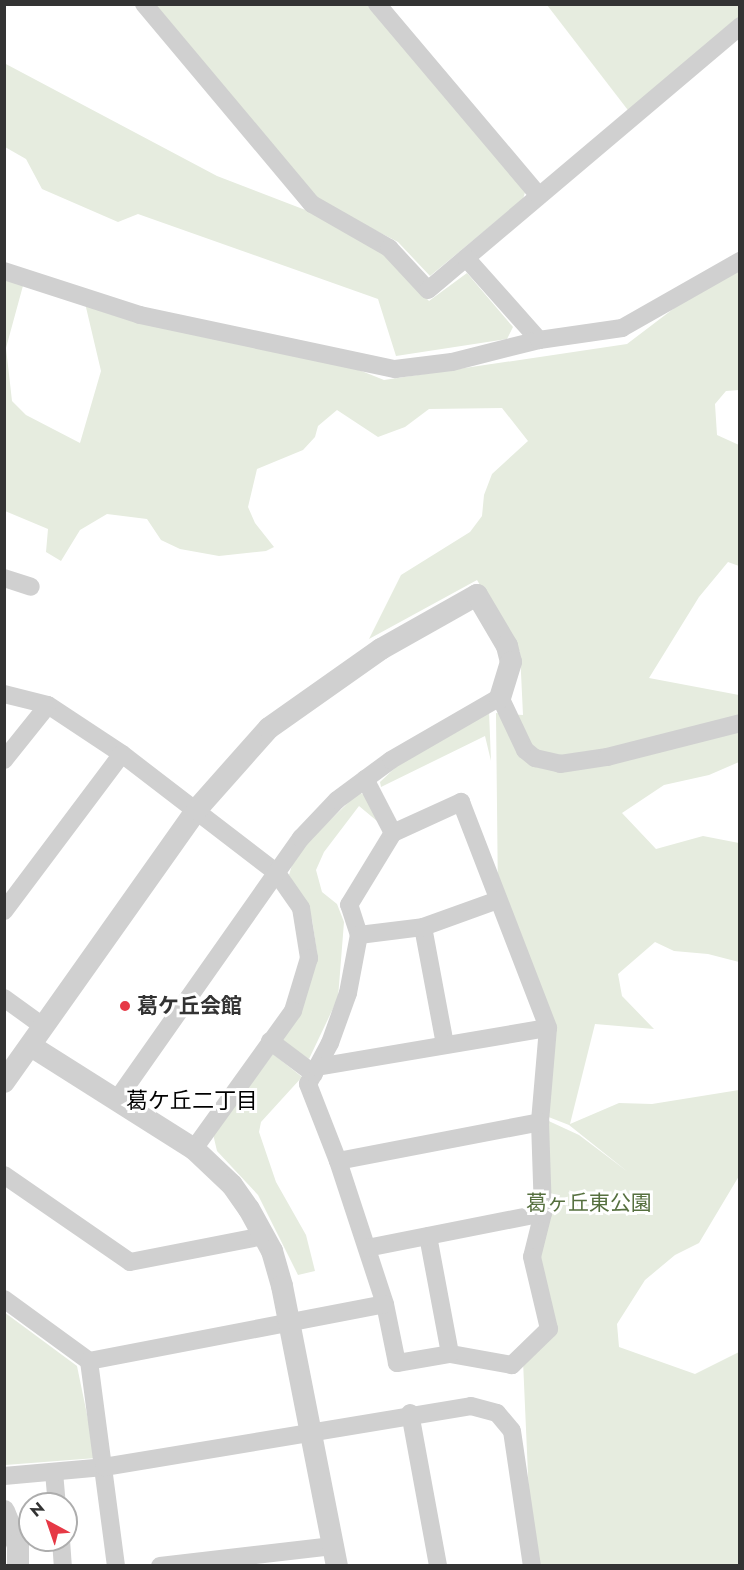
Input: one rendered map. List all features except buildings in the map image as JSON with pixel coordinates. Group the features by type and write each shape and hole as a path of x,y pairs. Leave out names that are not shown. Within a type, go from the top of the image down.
{"street":[{"path":"144,4 312,204 389,248 428,290 740,26"},
{"path":"377,4 539,196"},
{"path":"466,258 538,340"},
{"path":"4,271 140,315 386,369 452,362 538,340 622,328 740,261"},
{"path":"4,578 31,587"},
{"path":"4,1082 197,809 269,728 381,649 477,595 507,646 511,663 500,697 365,778 301,837 116,1101"},
{"path":"4,694 48,705 122,754 197,809 276,872 301,908 309,958 293,1011 194,1149"},
{"path":"500,697 525,750 535,758 560,764 607,757 740,723"},
{"path":"4,760 48,705"},
{"path":"4,911 122,754"},
{"path":"365,778 393,833"},
{"path":"461,802 498,900 548,1028 540,1122 543,1213 532,1257 549,1329 512,1365 450,1354 397,1363 385,1304 338,1161 308,1084 348,993 359,935 348,905 393,833 461,802"},
{"path":"359,935 423,927 498,900"},
{"path":"423,927 445,1045"},
{"path":"4,998 44,1027"},
{"path":"270,1041 315,1071 445,1045 548,1028"},
{"path":"31,1046 194,1149 232,1185 264,1236 290,1323 335,1556 160,1566"},
{"path":"338,1161 540,1122"},
{"path":"4,1175 130,1262 264,1236"},
{"path":"367,1248 543,1213"},
{"path":"428,1236 450,1354"},
{"path":"4,1299 89,1361 116,1566"},
{"path":"89,1361 385,1304"},
{"path":"4,1476 104,1467 410,1413 471,1406 497,1413 512,1431 532,1566"},
{"path":"410,1413 438,1566"},
{"path":"54,1472 56,1492"},
{"path":"4,1511 18,1545 18,1566"}],"green space":[{"path":"153,5 375,5 526,189 523,199 430,276 398,242 311,197"},
{"path":"547,5 739,5 739,26 634,118"},
{"path":"4,63 217,176 308,211 385,255 429,301 467,273 513,327 507,339 396,356 378,299 138,214 118,222 42,189 26,159 5,147"},
{"name":"葛ヶ丘東公園","path":"739,267 739,390 726,391 715,404 717,435 739,445 739,566 728,562 699,597 649,678 739,695 739,762 709,775 664,785 622,813 656,849 703,836 739,843 739,962 708,954 674,951 655,942 618,974 622,996 654,1029 595,1024 570,1124 619,1103 652,1104 739,1090 739,1176 699,1243 675,1255 645,1280 617,1324 619,1347 695,1374 739,1352 739,1565 532,1565 523,1361 555,1326 532,1257 540,1117 579,1135 628,1172 569,1125 546,1116 551,1023 498,900 496,713 523,715 520,652 477,580 369,639 401,575 470,532 482,516 484,495 492,474 528,441 502,408 429,409 405,427 378,437 337,410 318,426 315,437 303,450 257,469 248,507 255,523 274,547 266,551 219,556 180,549 161,540 147,519 107,514 80,530 61,561 46,552 48,529 5,511 4,277 24,282 6,348 12,401 26,415 80,443 101,371 85,303 314,352 384,380 627,344 702,287"},
{"path":"489,711 491,761 485,736 381,787 380,782 397,766"},
{"path":"359,792 372,800 377,821 359,806 324,852 316,870 322,892 337,904 344,922 338,998 309,1059 280,1040 299,1014 317,953 312,919 289,875 292,865 308,842"},
{"path":"273,1054 302,1077 261,1122 259,1132 276,1182 306,1235 315,1271 298,1275 258,1195 217,1151 213,1134"},
{"path":"4,1312 77,1366 96,1458 5,1465"}],"place":[{"name":"葛ケ丘会館","path":"125,1006"}],"district":[{"name":"葛ケ丘二丁目","path":"192,1101"}]}
